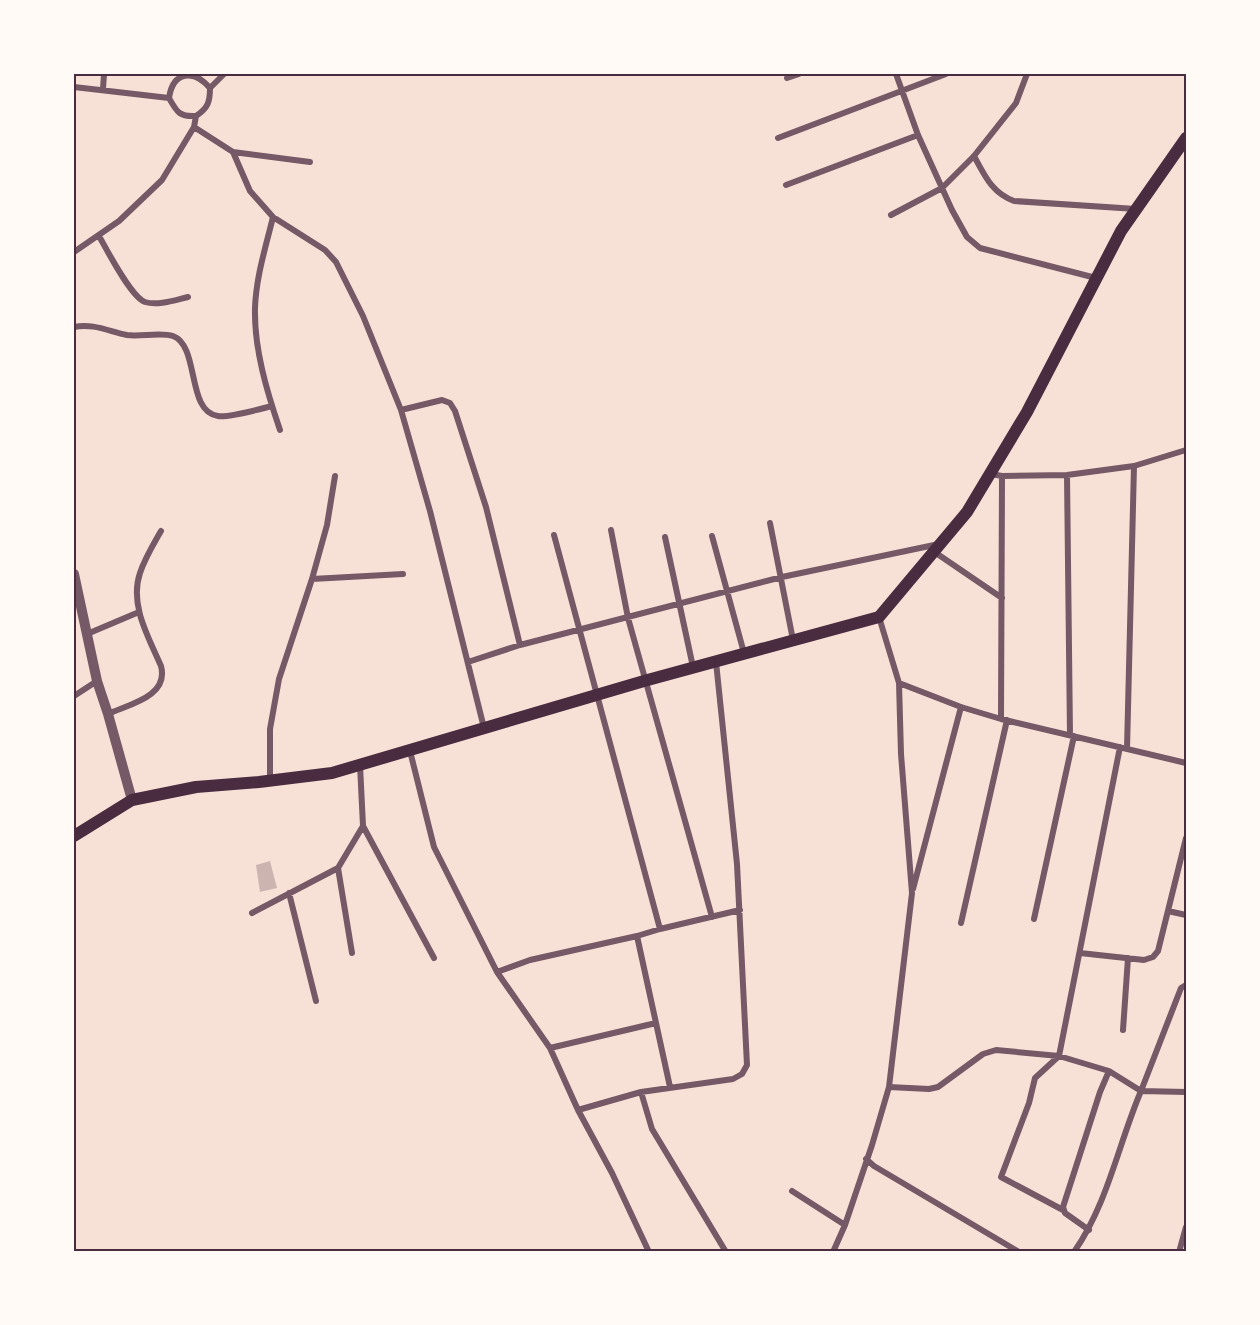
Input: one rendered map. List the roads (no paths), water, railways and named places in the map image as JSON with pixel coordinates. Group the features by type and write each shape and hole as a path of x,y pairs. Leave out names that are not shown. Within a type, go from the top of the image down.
{"main road":[{"path":"74,836 132,800 196,787 332,773 693,667 879,617 996,475 1121,231 1186,138"}],"street":[{"path":"103,89 104,74"},
{"path":"186,74 202,78 210,88 210,102 205,110 196,116 186,117 176,111 169,98 171,88 177,79 186,74"},
{"path":"210,88 224,74"},
{"path":"787,78 799,74"},
{"path":"896,74 918,135 967,237 980,248 1096,278"},
{"path":"778,138 946,74"},
{"path":"891,215 942,188 974,156 1016,103 1027,74"},
{"path":"74,87 169,98"},
{"path":"74,252 119,221 162,180 194,127 196,116"},
{"path":"194,127 233,152 310,162"},
{"path":"786,185 918,135"},
{"path":"233,152 250,191 273,217 325,250 336,262 363,316 401,410 430,511 484,728"},
{"path":"974,156 990,185 1003,197 1014,201 1136,209"},
{"path":"273,217 259,277 255,307 257,341 280,430"},
{"path":"99,236 133,291 144,302 156,303 188,297"},
{"path":"74,327 95,325 130,335 172,336 182,342 201,403 209,413 219,417 272,406"},
{"path":"401,410 442,400 450,403 455,411 486,507 520,645"},
{"path":"961,923 1004,719 1002,598 996,475 1067,475 1134,466 1186,450"},
{"path":"1089,1230 1063,1210 1002,1177 1029,1103 1035,1078 1059,1056 1123,748 1134,466"},
{"path":"1034,919 1072,735 1067,475"},
{"path":"270,781 270,729 279,680 327,525 335,476"},
{"path":"770,523 793,640"},
{"path":"611,530 628,618 644,681 712,917"},
{"path":"108,714 152,694 162,682 161,666 139,612 137,588 139,575 160,531"},
{"path":"554,535 660,929"},
{"path":"712,536 744,653"},
{"path":"665,537 693,667"},
{"path":"468,662 520,645 782,577 936,548 1002,598"},
{"path":"74,574 97,681 132,800"},
{"path":"312,579 403,574"},
{"path":"87,634 139,612"},
{"path":"879,617 899,683 901,754 912,893"},
{"path":"578,1110 641,1092 732,1079 742,1074 747,1065 735,841 716,661"},
{"path":"74,696 97,681"},
{"path":"899,683 962,707 1004,719 1186,763"},
{"path":"832,1251 844,1225 872,1146 889,1087 912,893 962,707"},
{"path":"410,751 434,847 498,972 550,1048 578,1110 612,1173 649,1251"},
{"path":"360,765 363,826 434,958"},
{"path":"252,913 338,868 363,826"},
{"path":"1080,953 1144,960 1153,957 1158,951 1186,838"},
{"path":"338,868 352,953"},
{"path":"289,893 316,1000"},
{"path":"498,972 530,960 740,910"},
{"path":"1168,911 1186,915"},
{"path":"637,936 670,1087"},
{"path":"1123,1030 1128,958"},
{"path":"1074,1251 1089,1230 1103,1200 1141,1091 1181,988 1186,985"},
{"path":"550,1048 656,1023"},
{"path":"889,1087 929,1089 938,1087 983,1054 996,1050 1059,1056 1109,1071 1141,1091 1186,1092"},
{"path":"1063,1210 1100,1092 1109,1071"},
{"path":"641,1092 652,1129 726,1251"},
{"path":"866,1159 874,1166 1019,1251"},
{"path":"792,1191 844,1225"},
{"path":"1179,1251 1186,1227"}]}
